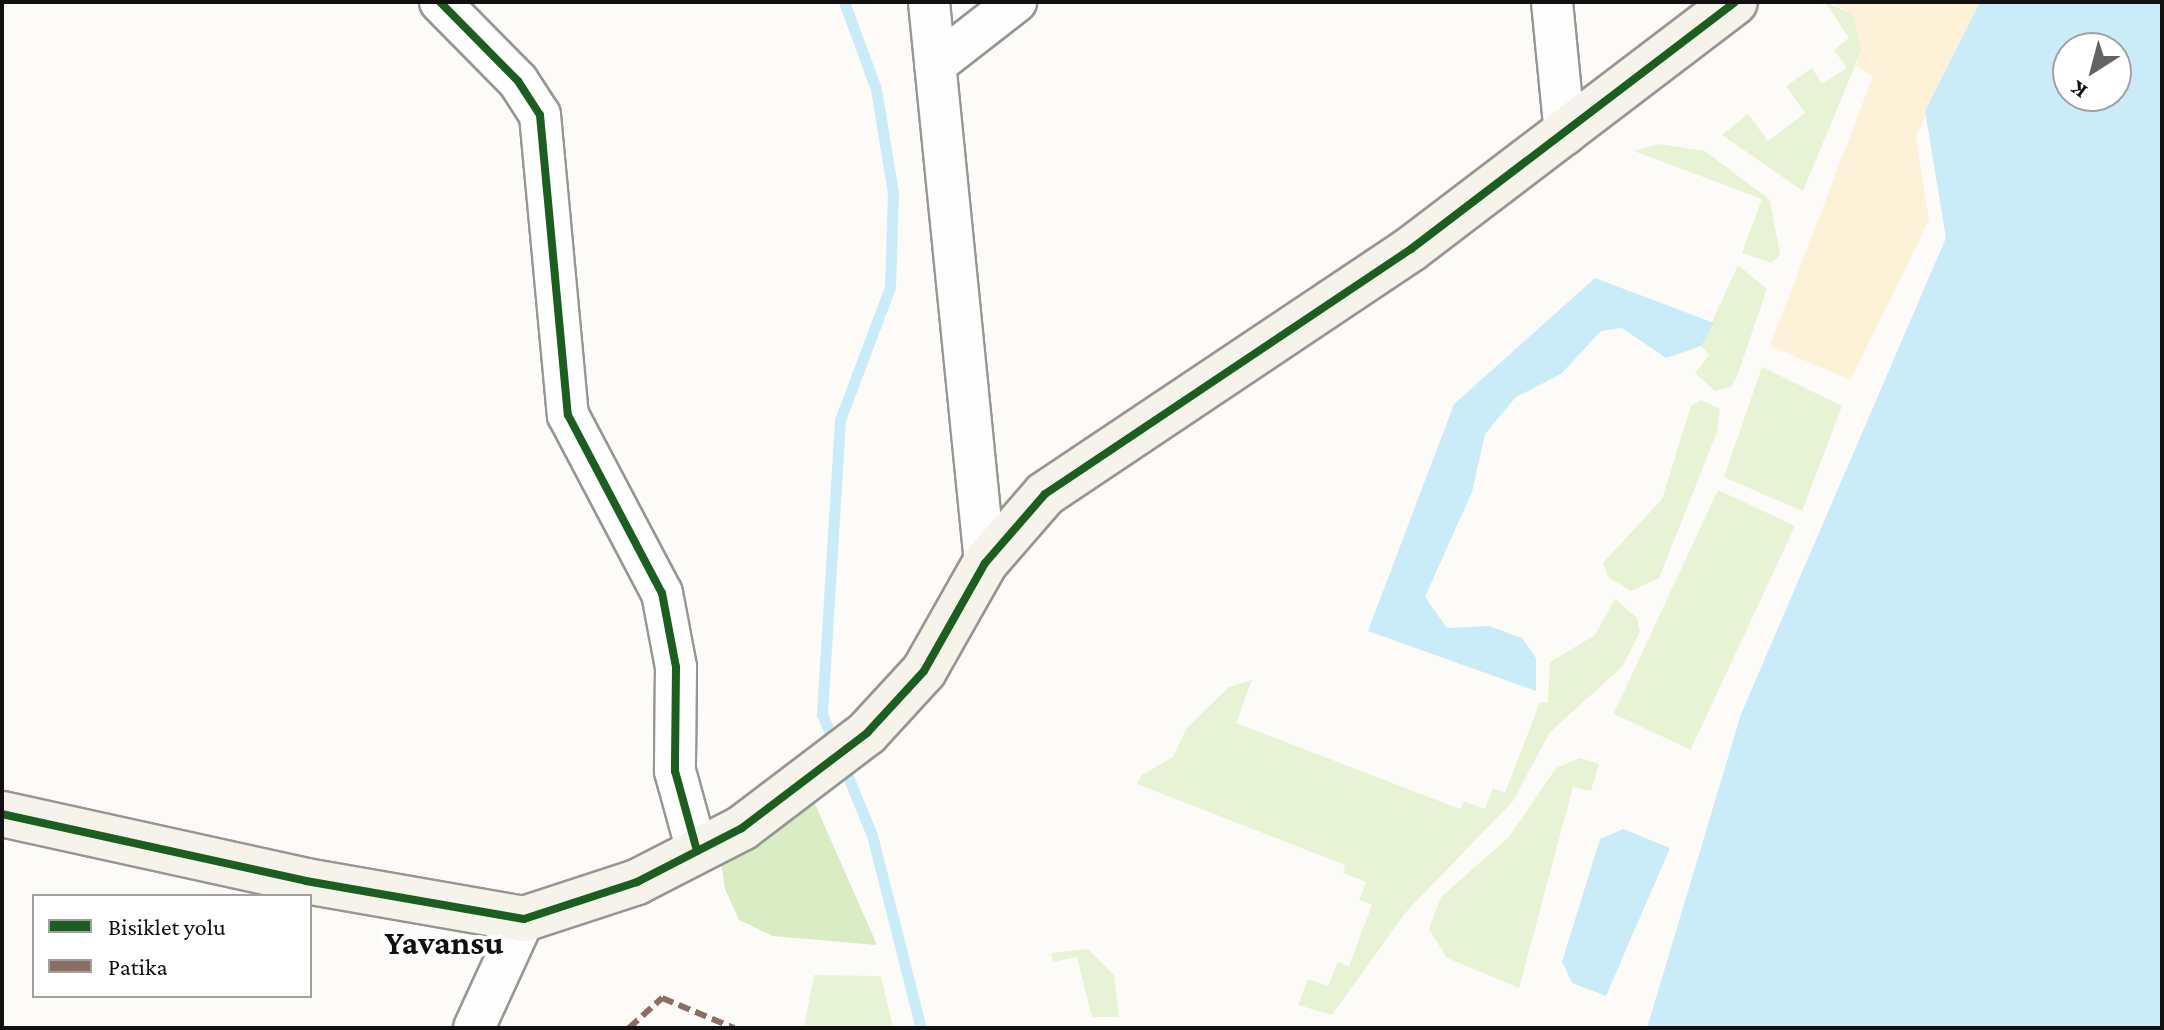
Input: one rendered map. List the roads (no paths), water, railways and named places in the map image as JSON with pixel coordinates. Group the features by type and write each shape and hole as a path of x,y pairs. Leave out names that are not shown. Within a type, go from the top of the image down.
{"street":[{"path":"440,2 518,81 540,115 568,415 662,593 676,667 675,771 697,851"},
{"path":"929,2 985,563"},
{"path":"935,65 1016,2"},
{"path":"1552,2 1565,134"},
{"path":"2,814 306,881 524,919 637,882 742,828 867,733 924,671 985,563 1045,494 1411,249 1735,2"},
{"path":"474,1028 524,919"}],"water":[{"path":"1980,2 2162,2 2162,1028 1647,1028 1741,714 1946,238 1925,111"},
{"path":"1595,278 1714,323 1701,346 1666,358 1622,328 1601,331 1561,374 1516,397 1485,434 1472,492 1425,597 1447,628 1489,626 1522,638 1536,658 1536,691 1368,631 1454,404"},
{"path":"1623,829 1670,848 1606,996 1572,983 1562,962 1600,839"}],"waterway":[{"path":"835,746 822,714 840,420 890,287 893,193 876,89 844,2"},
{"path":"842,762 872,835 921,1028"}],"district":[{"name":"Yavansu","path":"444,943"}]}
